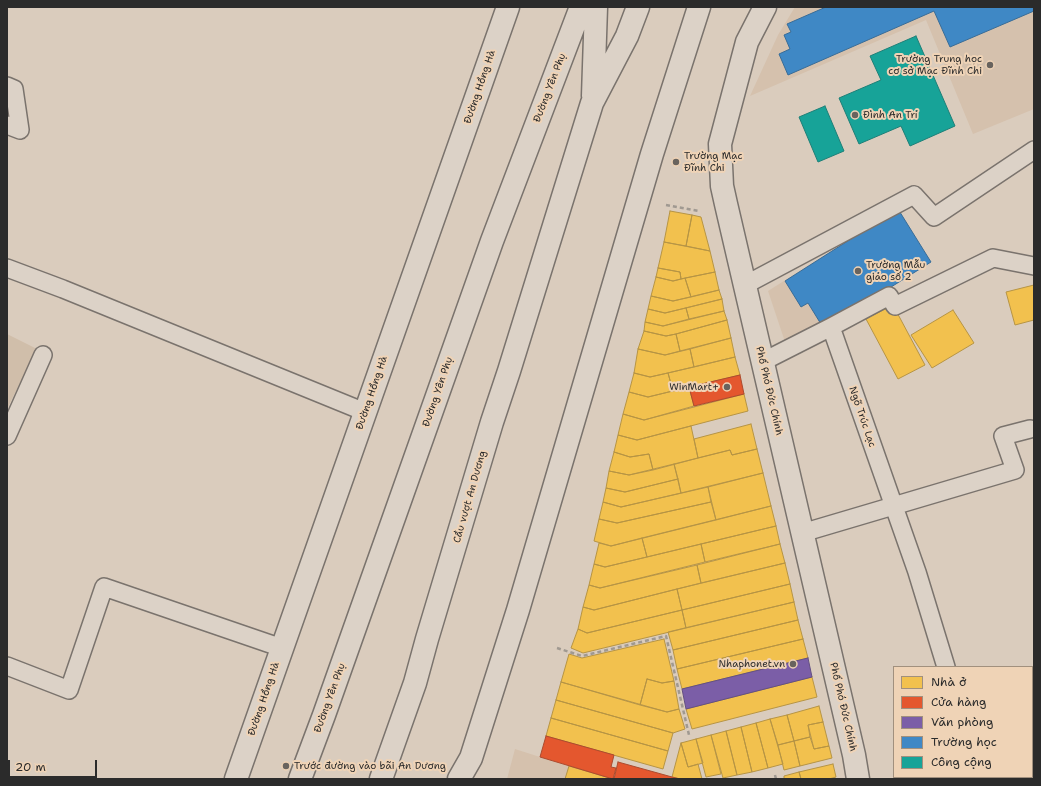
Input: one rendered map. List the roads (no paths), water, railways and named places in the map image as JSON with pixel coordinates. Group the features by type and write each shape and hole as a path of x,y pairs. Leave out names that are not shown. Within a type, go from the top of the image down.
{"main road":[{"name":"Đường Hồng Hà","path":"236,779 508,7"},
{"name":"Đường Yên Phụ","path":"300,779 330,700 492,240 581,7"},
{"path":"592,103 596,7"},
{"path":"592,103 627,36 638,7"},
{"path":"459,779 470,769 652,154 699,7"},
{"name":"Phố Phó Đức Chính","path":"765,7 747,42 720,144 722,186 854,755 858,779"},
{"name":"Cầu vượt An Dương","path":"381,779 415,683 492,422 592,103"}],"lane":[{"path":"7,86 14,89 20,130 7,125"},
{"path":"745,285 914,195 934,217 1034,150"},
{"path":"762,362 889,296 894,306 993,258 1034,266"},
{"path":"7,268 365,412"},
{"name":"Ngõ Trúc Lạc","path":"831,327 917,572 946,666"},
{"path":"7,436 43,356"},
{"path":"802,533 1015,470 1003,436 1030,429"},
{"path":"7,666 69,690 104,587 282,648"}],"place":[{"name":"Trường Trung học cơ sở Mạc Đĩnh Chi","path":"990,65"},
{"name":"Đình An Trí","path":"855,115"},
{"name":"Trường Mạc Đĩnh Chi","path":"676,162"},
{"name":"Trường Mẫu giáo số 2","path":"858,271"},
{"name":"WinMart+","path":"727,387"},
{"name":"Nhaphonet.vn","path":"793,664"},
{"name":"Trước đường vào bãi An Dương","path":"286,766"}]}
